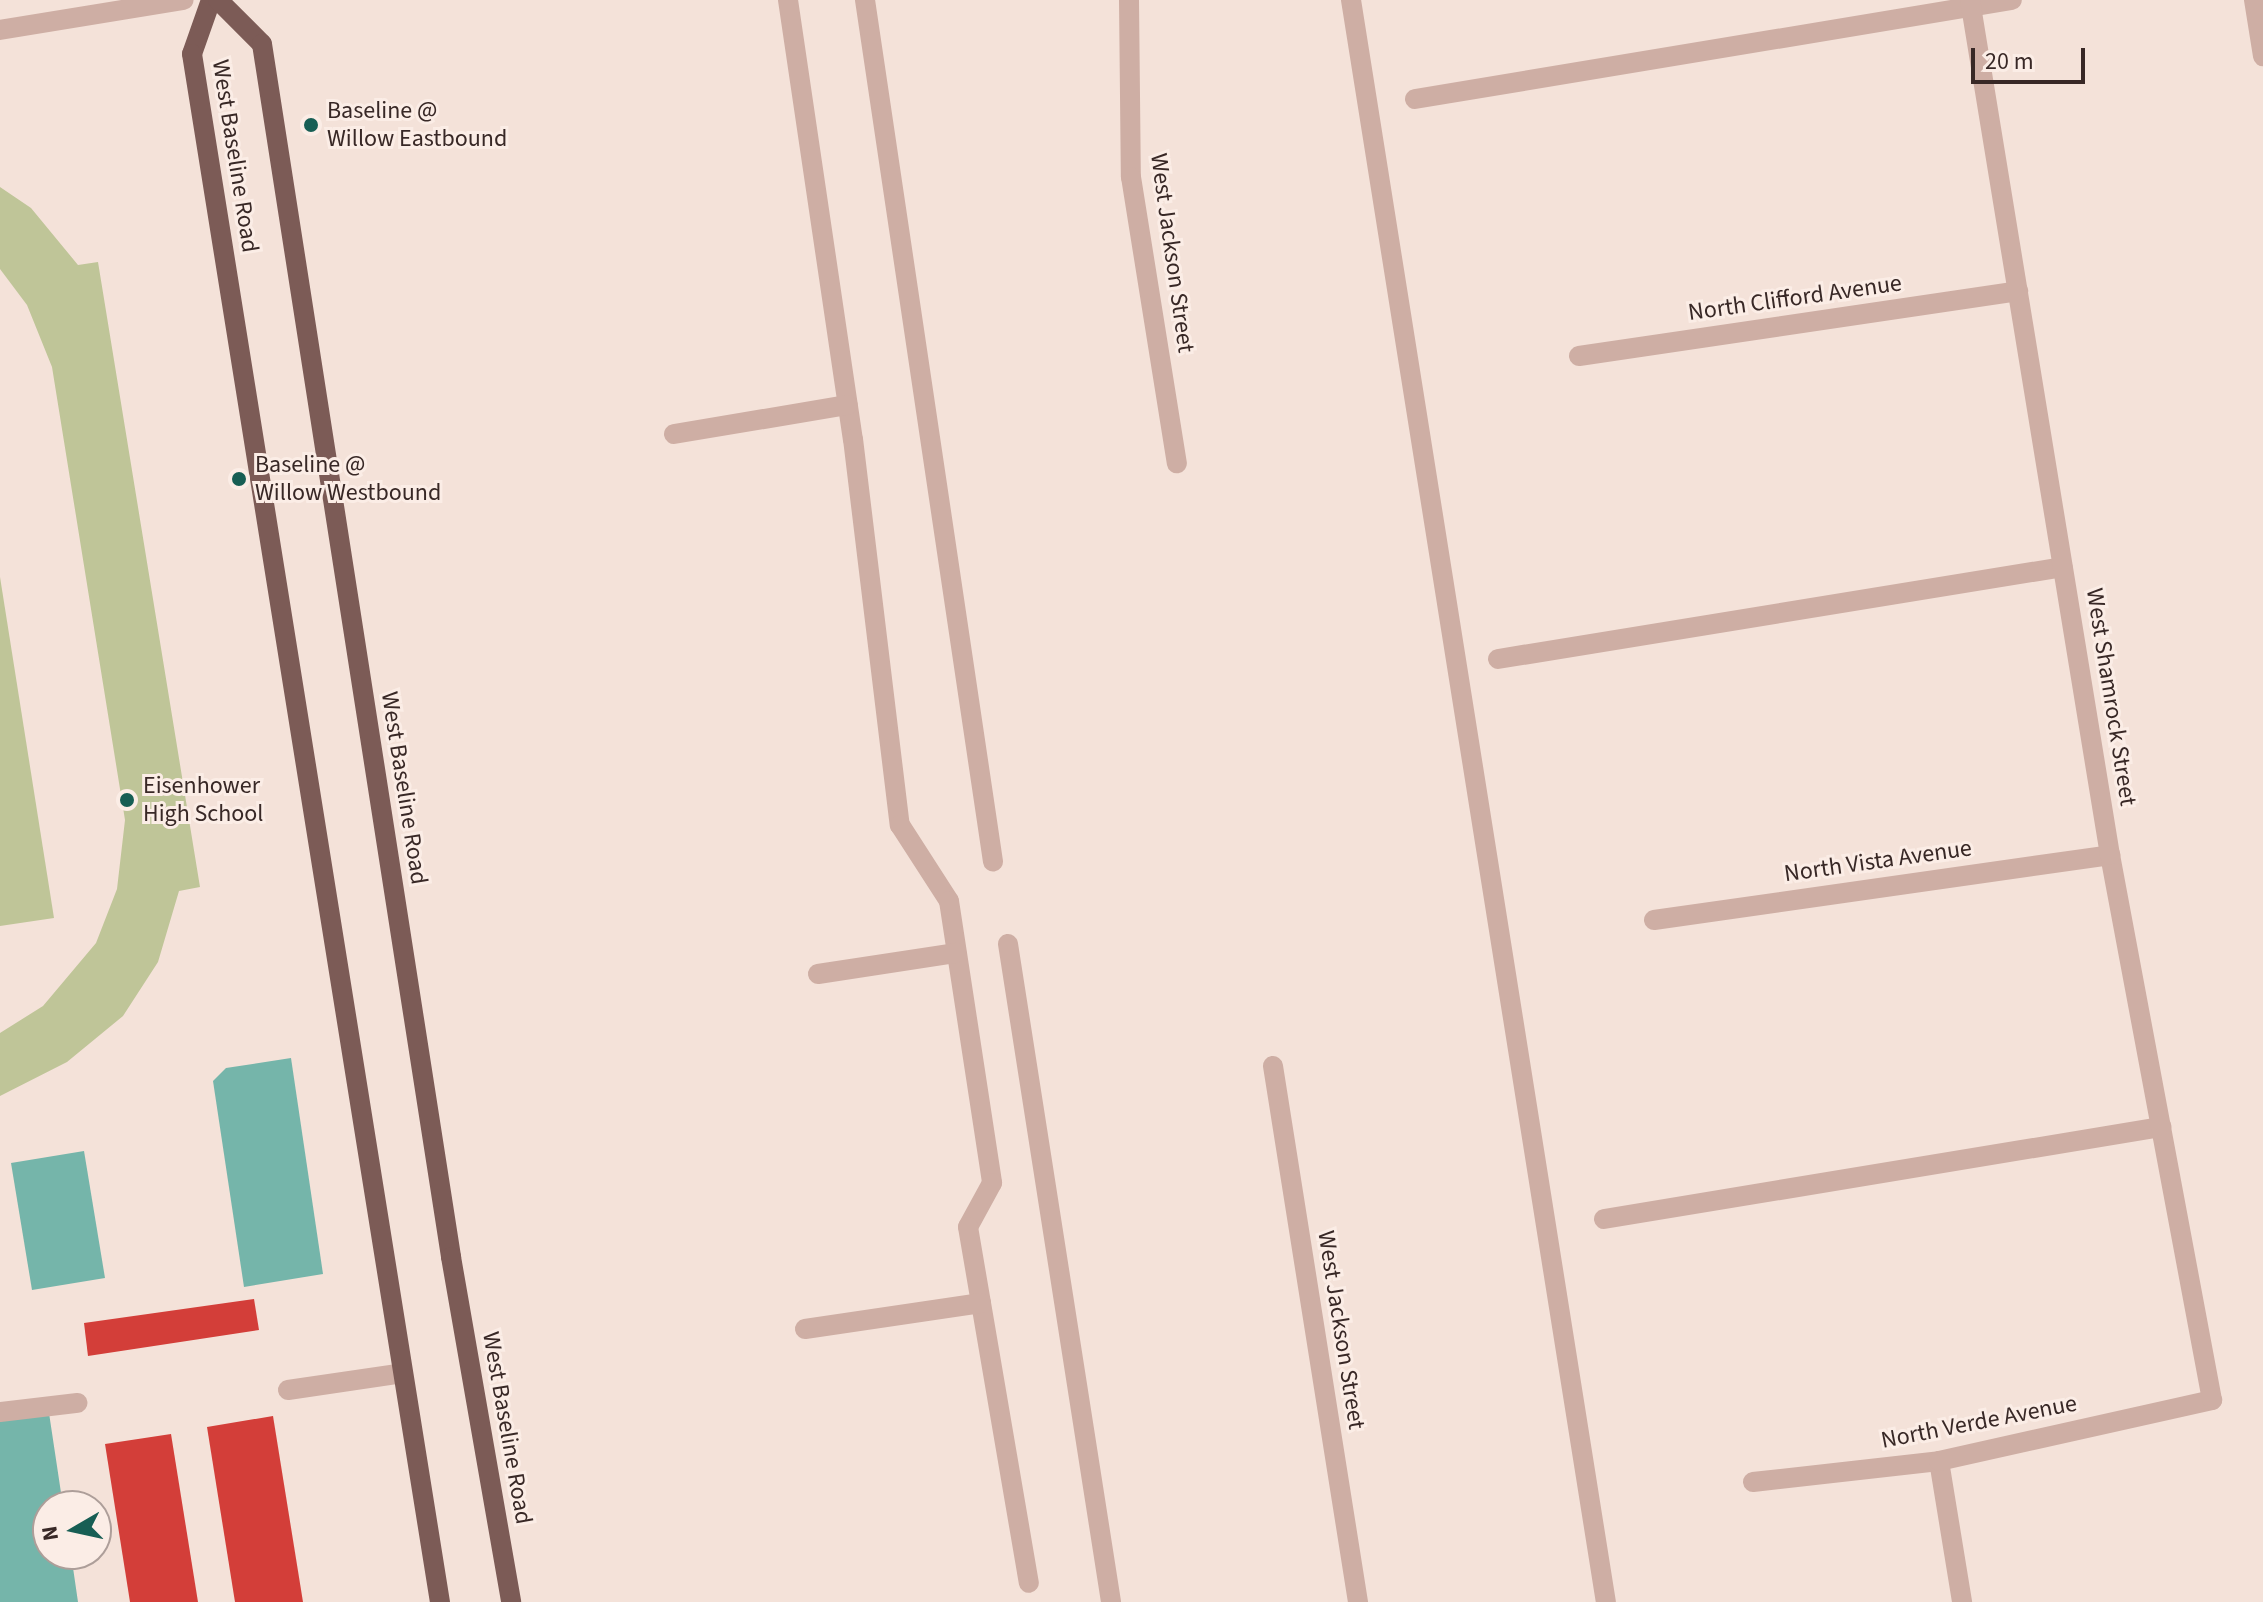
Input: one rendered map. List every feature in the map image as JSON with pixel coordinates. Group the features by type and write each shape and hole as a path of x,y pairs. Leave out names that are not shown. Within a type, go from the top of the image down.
{"main road":[{"name":"West Baseline Road","path":"211,0 192,54 440,1602"},
{"name":"West Baseline Road","path":"218,0 262,44 451,1257 511,1602"}],"street":[{"path":"0,30 184,0"},
{"path":"788,0 848,405 900,825 949,901 992,1183 968,1227 1029,1583"},
{"path":"865,0 993,862"},
{"name":"West Jackson Street","path":"1129,0 1131,177 1177,463"},
{"path":"1351,0 1606,1602"},
{"path":"1415,99 1971,4 2012,0"},
{"path":"2254,0 2263,56"},
{"name":"West Shamrock Street","path":"1971,4 2110,855 2212,1400"},
{"name":"North Clifford Avenue","path":"1579,356 2018,291"},
{"path":"674,434 848,405"},
{"path":"1498,659 2063,567"},
{"name":"North Vista Avenue","path":"1654,920 2110,855"},
{"path":"1008,944 1111,1602"},
{"path":"818,974 956,953"},
{"name":"West Jackson Street","path":"1273,1066 1358,1602"},
{"path":"1604,1219 2161,1127"},
{"path":"805,1329 981,1303"},
{"path":"288,1390 403,1373"},
{"name":"North Verde Avenue","path":"1753,1482 1939,1461 2212,1400"},
{"path":"0,1412 77,1403"},
{"path":"1939,1461 1962,1602"}],"green space":[{"path":"0,187 31,208 78,265 98,262 200,887 179,891 158,962 123,1016 67,1062 0,1096 0,1033 43,1006 96,943 117,889 125,820 52,367 27,305 0,269"},
{"path":"0,577 54,918 0,926"}],"water":[{"path":"291,1058 323,1274 244,1287 213,1081 226,1068"},
{"path":"84,1151 105,1278 32,1290 11,1163"},
{"path":"49,1413 61,1490 32,1490 32,1570 73,1570 78,1602 0,1602 0,1420"}],"building":[{"path":"254,1299 259,1330 88,1356 84,1323"},
{"path":"273,1416 303,1602 235,1602 207,1427"},
{"path":"171,1434 198,1602 130,1602 105,1444"}],"place":[{"name":"Baseline @ Willow Eastbound","path":"311,125"},
{"name":"Baseline @ Willow Westbound","path":"239,479"},
{"name":"Eisenhower High School","path":"127,800"}]}
